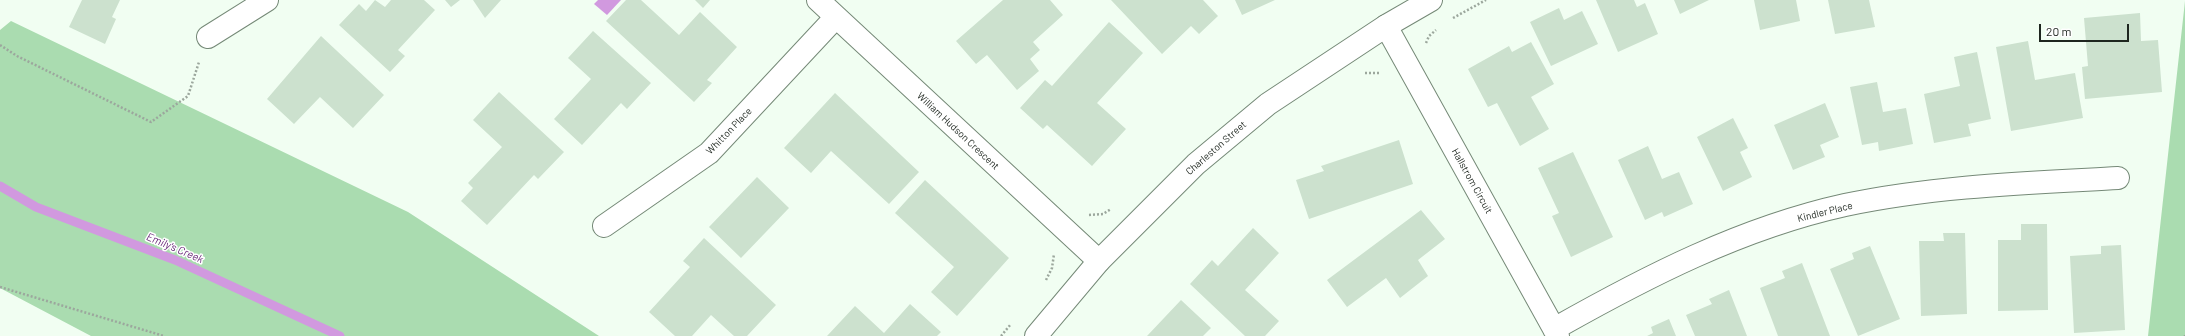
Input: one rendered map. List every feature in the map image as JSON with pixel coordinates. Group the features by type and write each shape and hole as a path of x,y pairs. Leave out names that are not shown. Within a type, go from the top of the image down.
{"street":[{"path":"208,37 267,0"},
{"name":"William Hudson Crescent","path":"818,0 1099,261"},
{"name":"Charleston Street","path":"1036,336 1099,261 1196,164 1262,109 1386,26 1431,0"},
{"name":"Whitton Place","path":"604,226 709,153 836,17"},
{"name":"Hallstrom Circuit","path":"1386,26 1556,332"},
{"name":"Kindler Place","path":"1556,332 1622,291 1706,250 1797,218 1845,205 1943,189 2118,178"}],"path":[{"path":"1449,20 1486,0"},
{"path":"1425,47 1429,36 1438,28"},
{"path":"0,45 17,56 151,122 188,96 208,37"},
{"path":"1363,73 1382,73"},
{"path":"1082,213 1088,215 1102,214 1112,209"},
{"path":"1042,285 1052,268 1054,252"},
{"path":"0,287 164,336"},
{"path":"1001,336 1015,319"}],"green space":[{"path":"2185,1 2185,336 2148,336"},
{"path":"11,21 408,212 599,336 91,336 0,288 0,30"}],"shaded area":[{"path":"598,0 621,0 607,15 594,4"}],"building":[{"path":"82,0 120,0 112,17 116,19 105,44 69,27"},
{"path":"375,0 385,7 391,0 424,0 435,10 398,50 405,56 390,72 339,25 359,4 366,11"},
{"path":"445,0 460,0 451,7"},
{"path":"473,0 501,0 485,18"},
{"path":"626,0 641,0 679,35 700,12 737,47 707,80 712,83 694,102 606,21"},
{"path":"695,0 710,0 703,8"},
{"path":"1003,0 1050,0 1063,15 1033,42 1040,50 1030,59 1039,71 1017,90 987,55 976,64 956,41"},
{"path":"1111,0 1203,0 1218,16 1199,34 1191,26 1162,54"},
{"path":"1235,0 1275,0 1242,15"},
{"path":"1596,0 1634,0 1637,7 1645,3 1658,34 1618,52"},
{"path":"1674,0 1709,0 1680,14"},
{"path":"1754,0 1796,0 1800,21 1760,30"},
{"path":"1828,0 1869,0 1875,27 1835,34"},
{"path":"1559,8 1564,20 1582,11 1598,44 1551,66 1530,22"},
{"path":"2140,13 2141,41 2158,40 2162,92 2085,99 2082,67 2088,66 2084,18"},
{"path":"1109,22 1143,53 1097,103 1126,129 1092,166 1047,125 1043,129 1020,108 1045,80 1052,86"},
{"path":"593,31 651,83 627,109 621,103 582,145 554,119 591,79 568,58"},
{"path":"321,36 384,95 353,128 320,97 294,124 267,99"},
{"path":"2028,41 2035,80 2075,73 2083,118 2011,131 1996,47"},
{"path":"1531,42 1554,84 1531,97 1549,129 1520,146 1497,103 1488,107 1468,69 1509,46 1512,52"},
{"path":"1977,52 1991,119 1968,124 1971,136 1934,143 1924,94 1960,86 1954,57"},
{"path":"1877,82 1883,112 1906,108 1913,144 1879,151 1878,142 1862,145 1850,87"},
{"path":"499,92 564,152 538,179 534,175 487,225 461,201 473,188 468,183 502,147 473,120"},
{"path":"835,93 919,172 889,204 831,151 811,173 784,148"},
{"path":"1825,103 1839,137 1820,145 1825,157 1793,170 1774,125"},
{"path":"1733,118 1748,148 1740,152 1752,177 1723,191 1697,137"},
{"path":"1399,140 1413,184 1309,219 1296,180 1324,171 1321,166"},
{"path":"1648,146 1662,179 1679,172 1693,204 1664,217 1662,212 1645,220 1618,160"},
{"path":"1573,152 1613,237 1571,257 1552,216 1559,213 1538,168"},
{"path":"757,177 789,208 741,258 709,227"},
{"path":"925,180 1009,258 957,316 931,292 954,267 895,213"},
{"path":"1421,210 1445,239 1418,260 1428,276 1400,298 1386,278 1347,307 1327,280"},
{"path":"2021,224 2047,224 2048,310 1998,311 1998,240 2021,240"},
{"path":"1253,228 1279,253 1245,290 1279,321 1265,336 1245,336 1190,284 1212,260 1218,266"},
{"path":"1943,233 1965,233 1967,314 1921,316 1919,241 1944,241"},
{"path":"704,238 776,305 747,336 734,336 711,315 692,336 675,336 649,312 690,267 683,261"},
{"path":"2121,245 2125,330 2074,333 2070,256 2101,254 2101,246"},
{"path":"1870,246 1900,319 1858,336 1830,269 1854,259 1852,253"},
{"path":"1802,263 1830,336 1778,336 1760,288 1785,278 1782,271"},
{"path":"1729,290 1747,336 1695,336 1686,315 1712,304 1709,299"},
{"path":"1181,300 1211,328 1203,336 1147,336"},
{"path":"910,304 941,332 937,336 827,336 855,306 884,333"},
{"path":"1669,319 1676,336 1647,336 1653,333 1651,327"}],"waterway":[{"name":"Emily's Creek","path":"0,186 36,207 175,260 340,336"}]}
